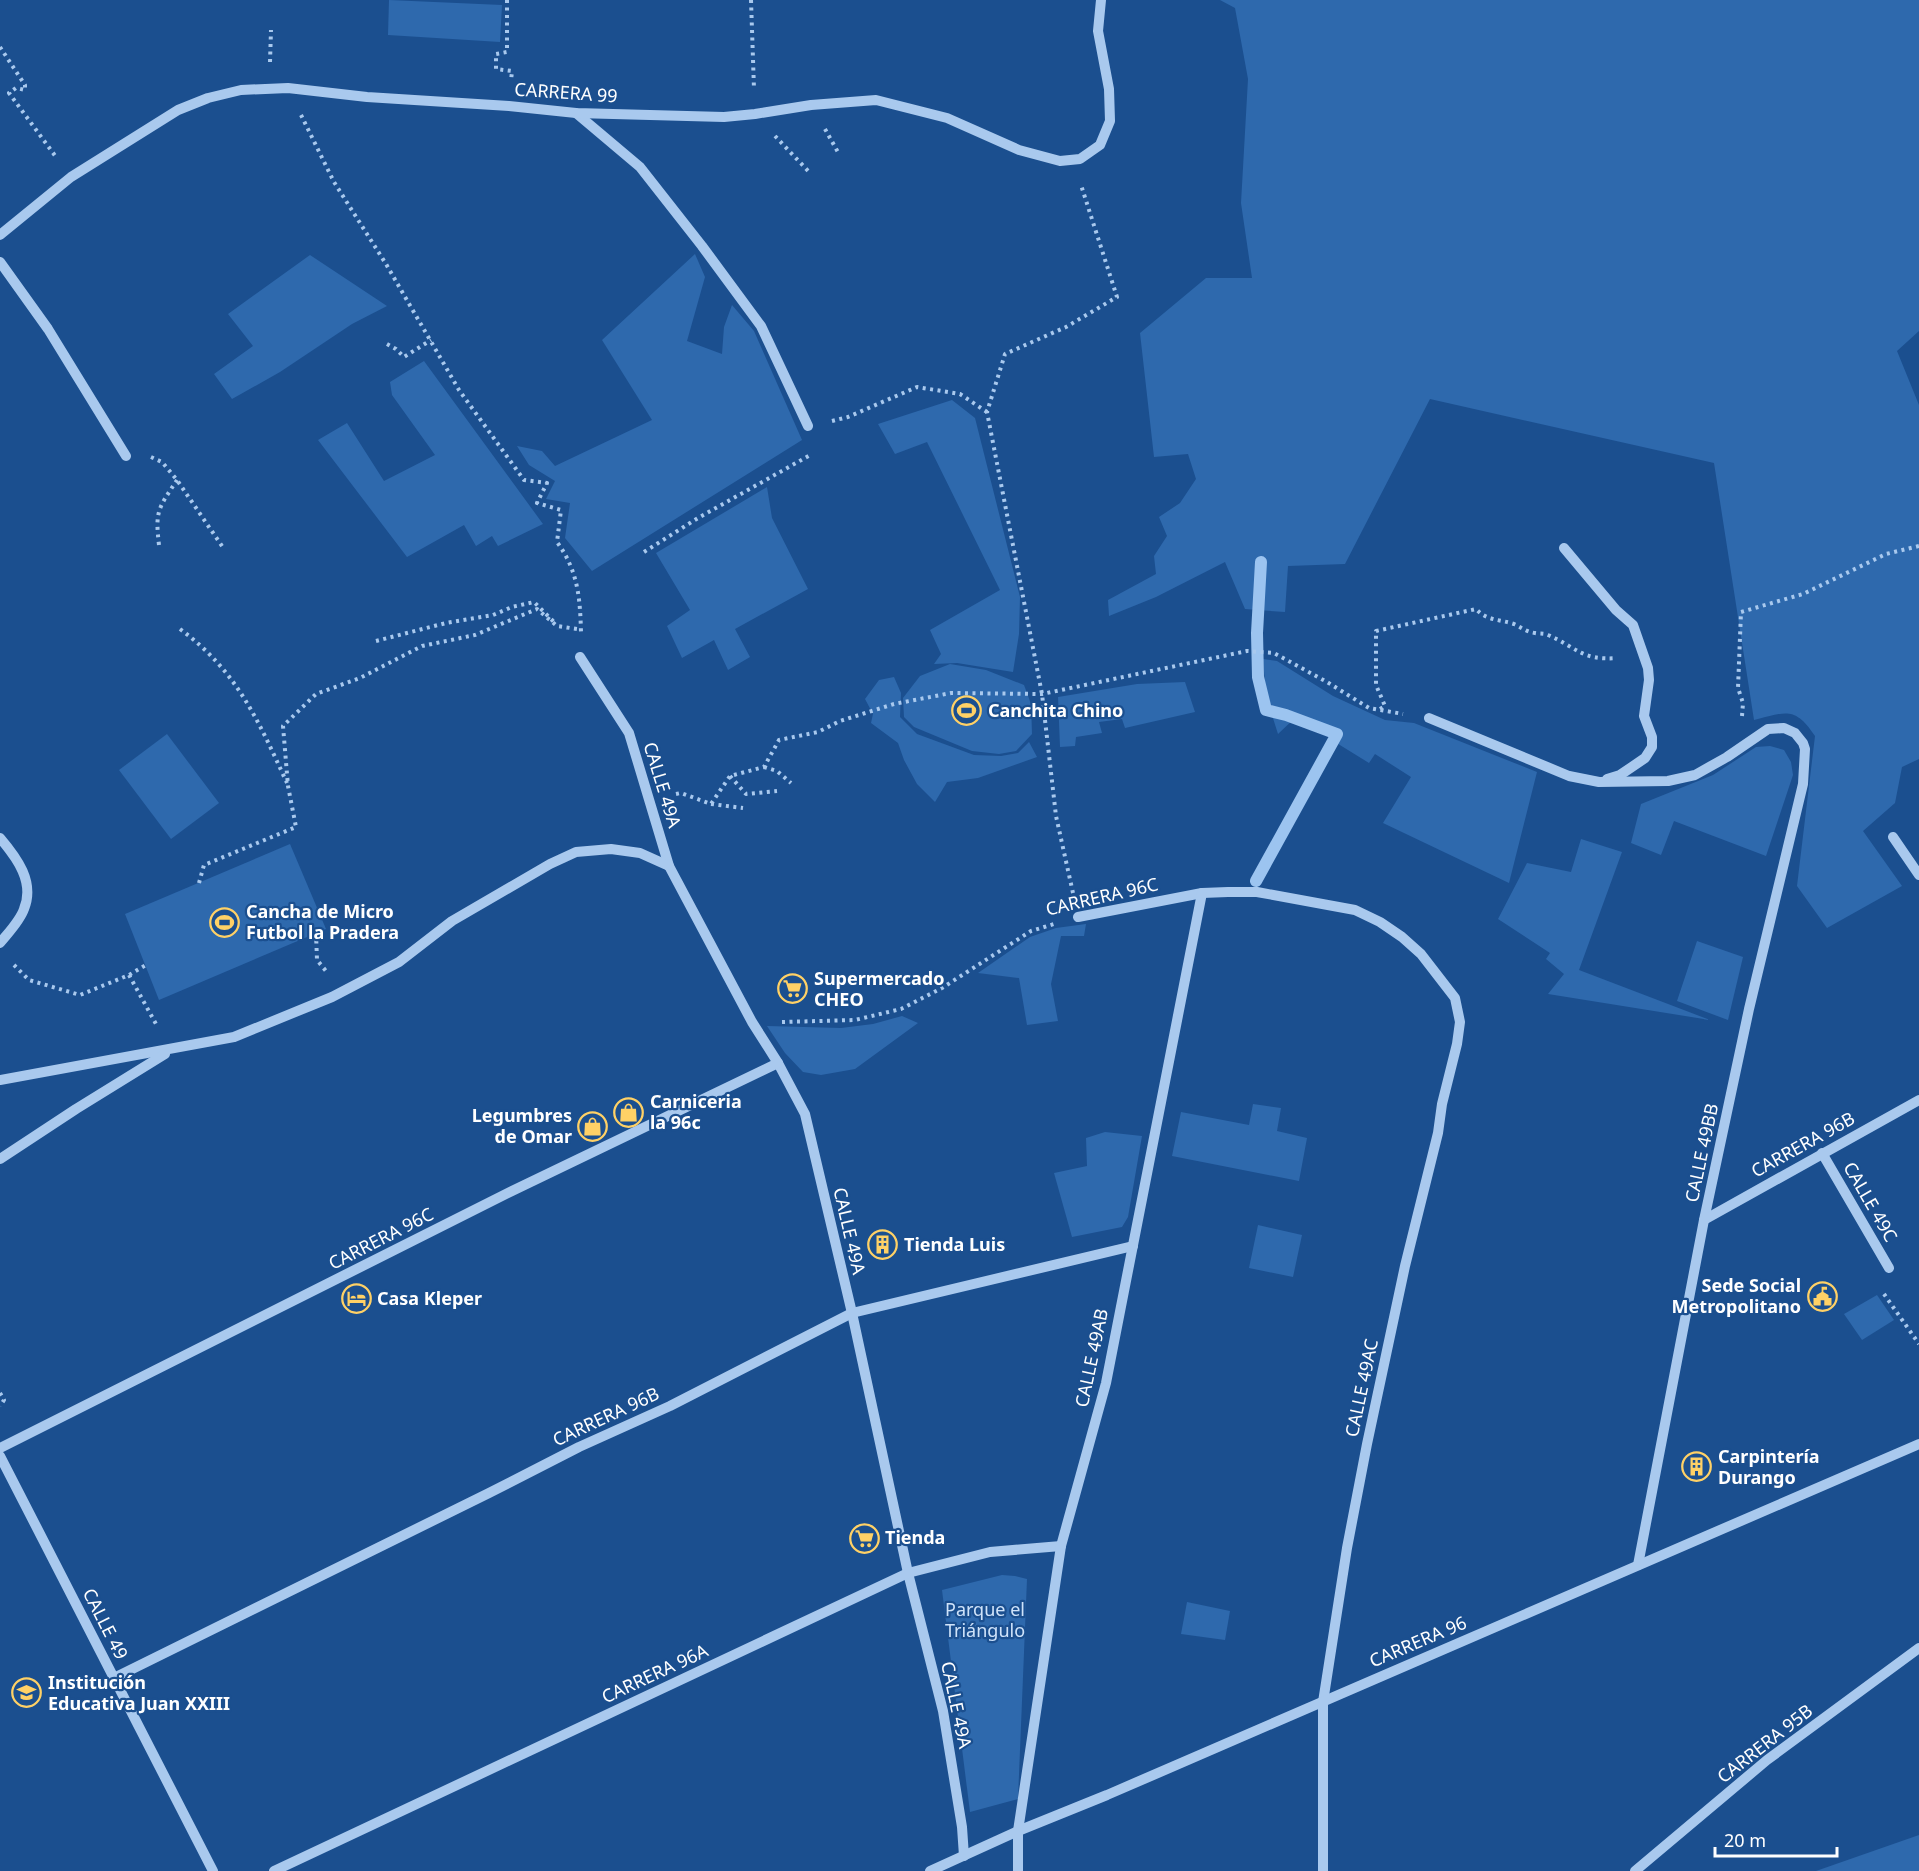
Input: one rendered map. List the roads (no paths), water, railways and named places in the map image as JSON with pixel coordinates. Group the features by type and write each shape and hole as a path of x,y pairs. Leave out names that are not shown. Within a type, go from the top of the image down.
{"street":[{"name":"CARRERA 99","path":"0,235 71,177 178,110 208,98 241,90 288,88 367,97 509,105 576,113 724,117 811,105 876,100 947,118 1018,150 1060,161 1080,159 1100,145 1110,121 1109,89 1098,31 1101,0"},
{"path":"576,113 640,167 702,246 761,326 808,426"},
{"path":"0,262 48,329 126,456"},
{"path":"1429,718 1569,776 1599,782 1620,775 1645,758 1652,747 1652,737 1644,716 1649,680 1648,668 1633,625 1616,610 1564,548"},
{"name":"CALLE 49A","path":"580,657 629,733 669,866 752,1022 778,1063 805,1114 852,1312 908,1573 943,1711 964,1856"},
{"name":"CALLE 49BB","path":"1599,782 1668,781 1695,775 1772,728 1784,728 1795,733 1800,737 1805,749 1803,784 1749,1009 1704,1220 1638,1566"},
{"path":"1893,837 1919,875"},
{"path":"0,838 20,863 28,895 24,911 0,943"},
{"path":"0,1080 234,1037 332,997 399,962 452,921 549,864 576,852 611,849 640,853 669,866"},
{"name":"CARRERA 96C","path":"1078,917 1202,893 1257,892 1355,910 1380,922 1402,937"},
{"name":"CALLE 49AB","path":"1018,1871 1018,1830 1061,1546 1106,1383 1202,893"},
{"name":"CALLE 49AC","path":"1323,1871 1323,1702 1347,1548 1405,1266 1438,1133 1460,1022 1455,998 1421,954 1402,937"},
{"path":"0,1159 76,1108 170,1050"},
{"name":"CARRERA 96C","path":"0,1448 501,1197 778,1063"},
{"name":"CARRERA 96B","path":"1704,1220 1919,1100"},
{"name":"CALLE 49C","path":"1822,1153 1889,1268"},
{"name":"CARRERA 96B","path":"114,1678 489,1494 579,1447 670,1406 852,1312 1133,1246"},
{"name":"CARRERA 96","path":"930,1871 1018,1830 1062,1814 1919,1444"},
{"name":"CALLE 49","path":"0,1456 213,1871"},
{"name":"CARRERA 96A","path":"274,1871 908,1573 990,1552 1061,1546"},
{"name":"CARRERA 95B","path":"1635,1871 1767,1760 1919,1648"}],"waterway":[{"path":"1256,881 1337,734 1266,710 1258,677 1257,633 1261,562"}],"place":[{"name":"Canchita Chino","path":"967,711"},
{"name":"Cancha de Micro Futbol la Pradera","path":"225,922"},
{"name":"Supermercado CHEO","path":"793,989"},
{"name":"Carniceria la 96c","path":"629,1112"},
{"name":"Legumbres de Omar","path":"593,1126"},
{"name":"Tienda Luis","path":"883,1245"},
{"name":"Sede Social Metropolitano","path":"1822,1296"},
{"name":"Casa Kleper","path":"356,1299"},
{"name":"Carpintería Durango","path":"1697,1467"},
{"name":"Tienda","path":"864,1538"},
{"name":"Institución Educativa Juan XXIII","path":"27,1693"}],"park label":[{"name":"Parque el Triángulo","path":"985,1620"}]}
